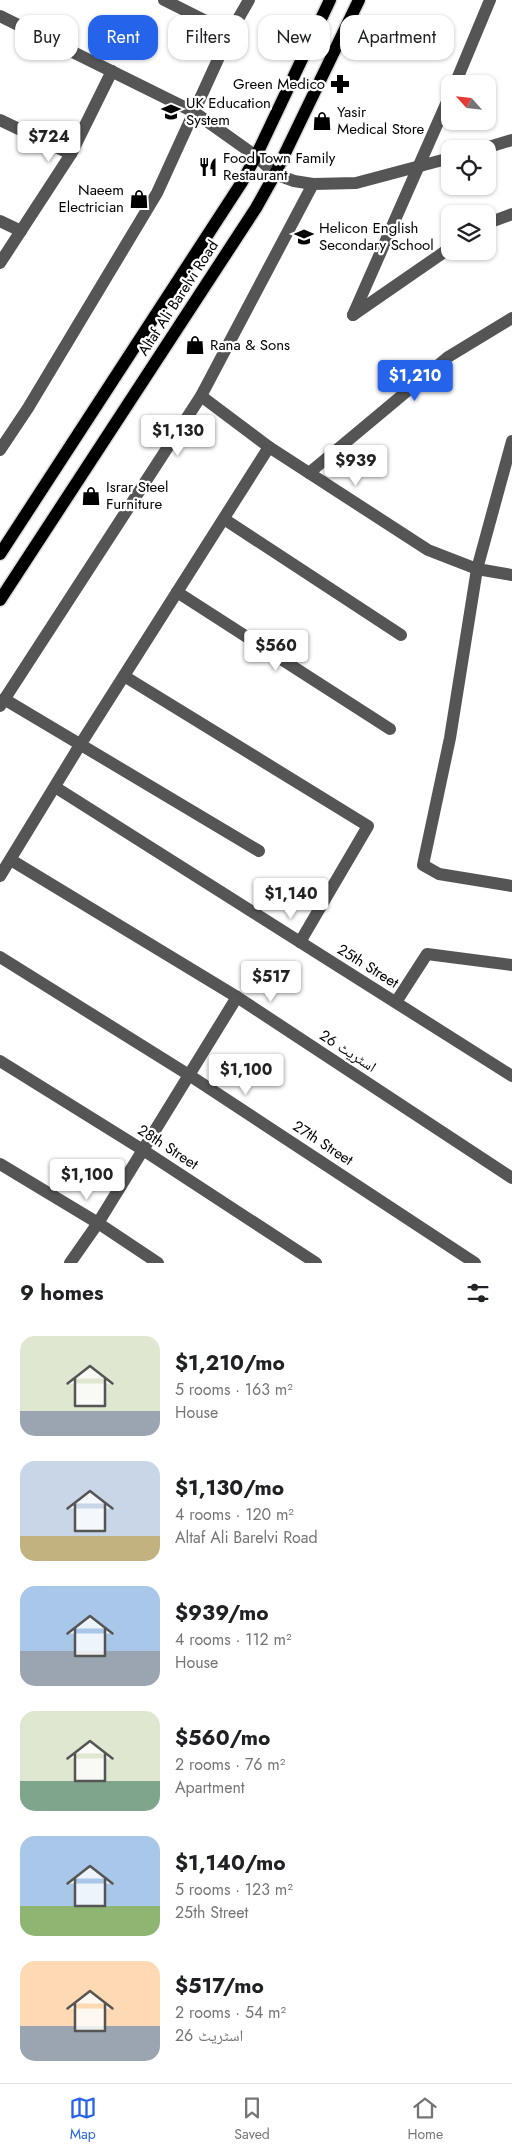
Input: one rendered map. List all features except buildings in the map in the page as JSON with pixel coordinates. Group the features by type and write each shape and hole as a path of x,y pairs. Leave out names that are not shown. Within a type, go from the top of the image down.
{"main road":[{"name":"Altaf Ali Barelvi Road","path":"0,554 242,182 330,0"},
{"name":"Altaf Ali Barelvi Road","path":"0,600 256,208 275,174 359,0"}],"street":[{"path":"164,0 194,15"},
{"path":"240,15 249,0"},
{"path":"459,75 490,0"},
{"path":"0,16 194,112 256,156 275,174 294,181 313,184 356,183 420,168 441,161"},
{"path":"0,450 28,408 157,193 218,60"},
{"path":"0,263 71,154 112,71"},
{"path":"441,117 420,168 353,315 441,254"},
{"path":"0,120 71,154"},
{"path":"496,145 512,140"},
{"path":"259,851 80,745 2,702 201,396 313,184"},
{"path":"496,220 512,214"},
{"path":"0,221 21,231"},
{"path":"309,473 448,357 512,318"},
{"path":"201,396 269,448 428,550 476,569 512,575"},
{"path":"512,441 476,569 450,738 423,865 438,874 512,886"},
{"path":"0,876 80,745 269,448"},
{"path":"224,519 401,635"},
{"path":"177,592 390,729"},
{"path":"124,676 368,826 300,942"},
{"name":"25th Street","path":"55,787 512,1076"},
{"name":"اسٹریٹ 26","path":"10,860 237,997 512,1178"},
{"path":"396,1002 427,954 509,966"},
{"name":"27th Street","path":"0,957 189,1074 474,1263"},
{"path":"70,1263 98,1223 237,997"},
{"name":"28th Street","path":"0,1061 143,1150 316,1263"},
{"path":"0,1164 98,1223 158,1263"}],"place":[{"name":"Green Medico","path":"340,84"},
{"name":"UK Education System","path":"171,112"},
{"name":"Yasir Medical Store","path":"322,121"},
{"name":"Food Town Family Restaurant","path":"208,167"},
{"name":"Naeem Electrician","path":"139,199"},
{"name":"Helicon English Secondary School","path":"304,237"},
{"name":"Rana & Sons","path":"195,345"},
{"name":"Israr Steel Furniture","path":"91,496"}]}
